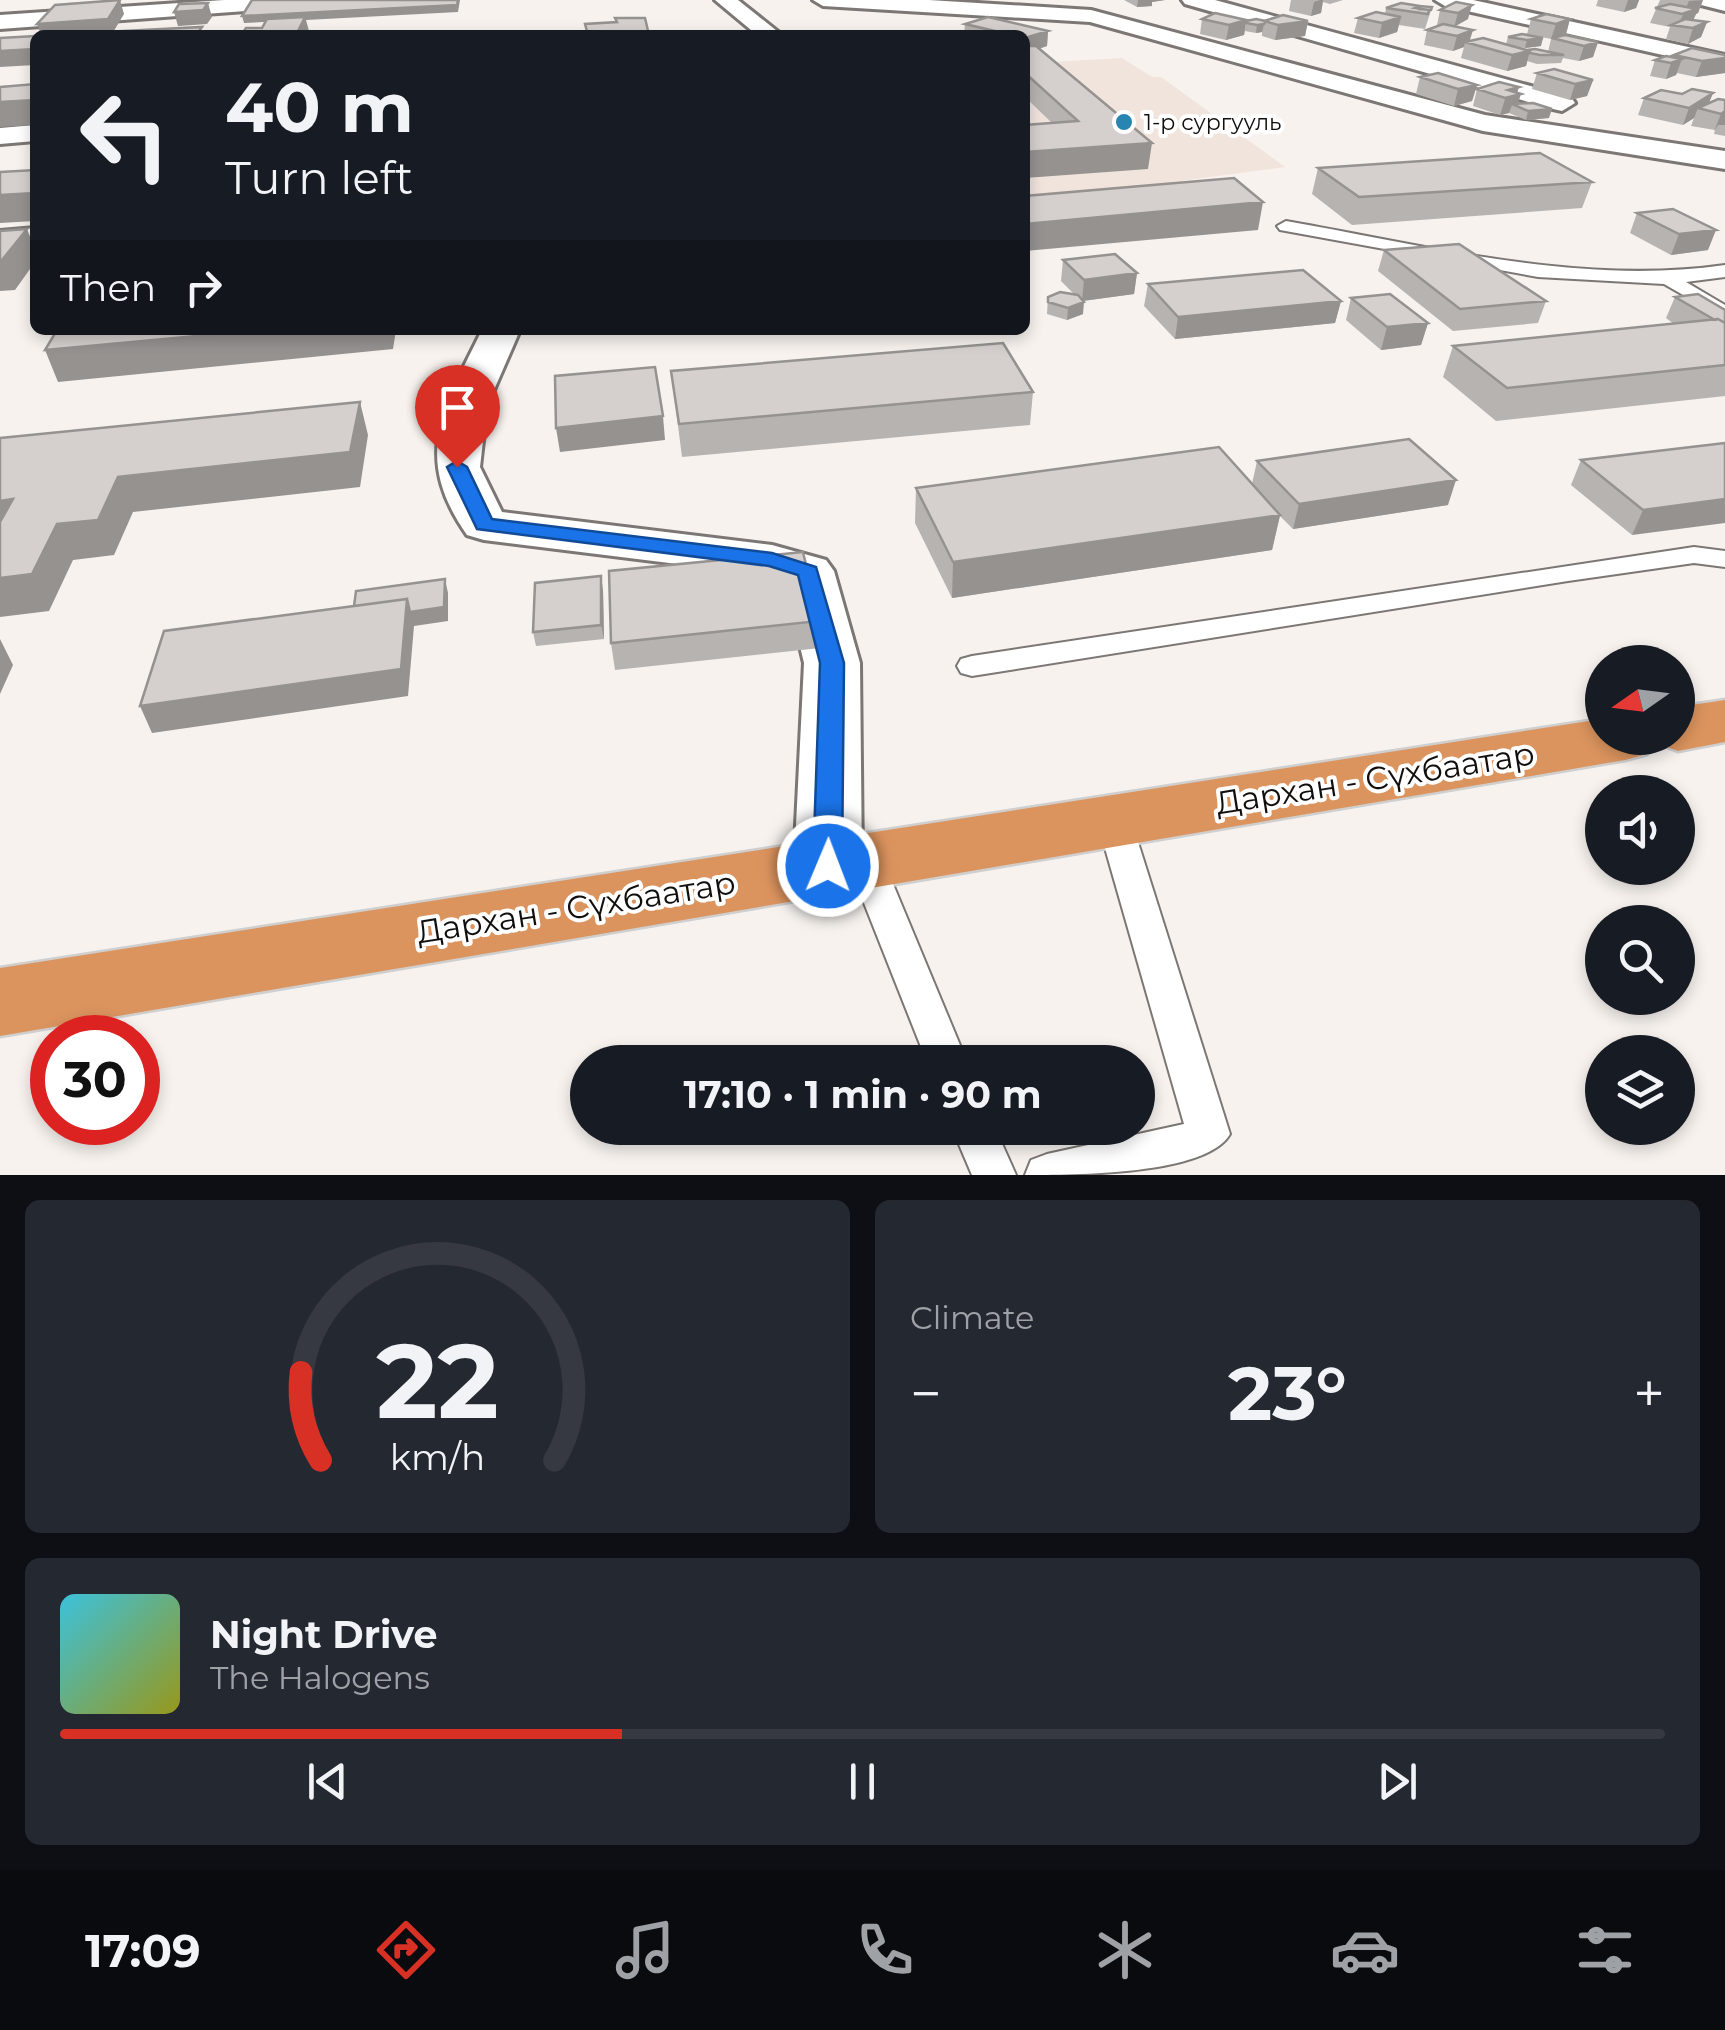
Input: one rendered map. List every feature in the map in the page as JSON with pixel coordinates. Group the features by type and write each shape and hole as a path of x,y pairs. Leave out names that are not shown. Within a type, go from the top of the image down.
{"highway":[{"path":"1695,726 1725,722"},
{"name":"Дархан - Сүхбаатар","path":"0,1002 1585,745"}],"street":[{"path":"42,0 44,12 78,14"},
{"path":"0,22 314,0"},
{"path":"724,0 764,30"},
{"path":"823,0 1091,16 1482,122 1725,158"},
{"path":"1062,0 1091,16"},
{"path":"1192,0 1588,111 1725,158"},
{"path":"1445,0 1725,62"},
{"path":"1704,0 1725,5"},
{"path":"0,136 30,134"},
{"path":"0,241 30,238"},
{"path":"500,335 466,406 457,467 484,525 772,560 808,571 832,663 846,863"}],"lane":[{"path":"1286,226 1538,270 1668,279 1725,271"},
{"path":"1668,279 1725,313"},
{"path":"972,666 1568,572 1694,555 1725,559"},
{"path":"1047,1175 1194,1142 1208,1134 1114,820"},
{"path":"846,863 938,1045"},
{"path":"981,1145 994,1175"}],"shaded area":[{"name":"1-р сургууль","path":"1122,58 1152,77 1161,77 1285,167 1172,182 1175,190 1030,202 1030,61"}],"building":[{"path":"120,0 108,19 37,24 55,5"},
{"path":"252,0 458,0 457,5 242,16"},
{"path":"1456,2 1472,5 1458,13 1440,10"},
{"path":"208,3 203,10 174,12 179,4"},
{"path":"1401,3 1420,6 1415,8 1429,10 1428,14 1386,8"},
{"path":"1670,4 1697,9 1682,14 1655,8"},
{"path":"1376,12 1401,17 1382,23 1358,18"},
{"path":"1215,13 1246,20 1229,25 1202,19"},
{"path":"1546,14 1570,19 1556,24 1531,19"},
{"path":"1283,15 1308,21 1278,25 1264,21"},
{"path":"305,17 298,30 245,30 262,28 267,19"},
{"path":"988,17 1048,31 1030,36 1030,30 991,30 965,24"},
{"path":"615,18 645,18 648,30 587,30 585,24 617,22"},
{"path":"1685,19 1707,22 1693,28 1671,25"},
{"path":"1246,21 1266,21 1257,25 1246,23"},
{"path":"1443,24 1473,30 1457,36 1427,30"},
{"path":"202,27 200,30 144,30"},
{"path":"1522,34 1543,38 1508,37"},
{"path":"1565,35 1598,42 1584,46 1552,38"},
{"path":"30,36 30,49 0,51 0,38"},
{"path":"1483,38 1530,51 1512,55 1465,42"},
{"path":"1030,46 1036,46 1152,143 1030,152 1030,125 1078,121 1030,78"},
{"path":"1692,48 1725,58 1702,61 1674,55"},
{"path":"1527,50 1564,55 1540,55"},
{"path":"1666,56 1682,59 1671,63 1655,60"},
{"path":"1554,69 1593,80 1575,84 1537,73"},
{"path":"1438,73 1477,85 1458,89 1420,77"},
{"path":"1499,82 1519,87 1508,90 1521,94 1505,98 1477,89"},
{"path":"30,84 30,100 0,102 0,87"},
{"path":"1692,89 1713,93 1689,108 1644,98 1661,90 1682,94"},
{"path":"1725,100 1725,111 1721,114 1698,108"},
{"path":"1533,103 1552,109 1528,111 1512,104"},
{"path":"1540,153 1592,182 1359,197 1318,168"},
{"path":"30,170 30,193 0,195 0,172"},
{"path":"1234,178 1263,202 1030,224 1030,196"},
{"path":"1673,209 1716,230 1679,234 1637,213"},
{"path":"27,229 2,260 0,261 0,231"},
{"path":"1459,244 1546,301 1460,309 1384,250"},
{"path":"1115,254 1137,273 1084,280 1063,260"},
{"path":"1303,270 1341,301 1178,317 1148,284"},
{"path":"1060,292 1078,295 1084,302 1068,308 1048,302 1048,297"},
{"path":"1390,294 1428,323 1387,327 1351,298"},
{"path":"1698,294 1725,310 1725,323 1675,297"},
{"path":"1718,319 1725,323 1725,365 1507,388 1453,346"},
{"path":"54,335 208,335 45,350"},
{"path":"1003,343 1033,392 679,424 671,371"},
{"path":"655,367 663,416 556,428 555,376"},
{"path":"360,402 350,452 118,477 98,520 57,524 32,574 0,578 0,522 13,499 0,501 0,438"},
{"path":"1409,439 1456,480 1299,504 1257,461"},
{"path":"1725,443 1725,499 1643,510 1581,460"},
{"path":"1219,447 1280,515 953,562 916,488"},
{"path":"803,552 819,621 611,643 609,571"},
{"path":"601,576 601,625 533,632 535,583"},
{"path":"445,579 444,607 410,612 407,599 354,606 356,591"},
{"path":"407,599 401,669 140,706 164,631"}],"place":[{"name":"1-р сургууль","path":"1124,122"}],"route":[{"path":"457,467 484,525 772,560 808,571 832,663 828,866"}]}
